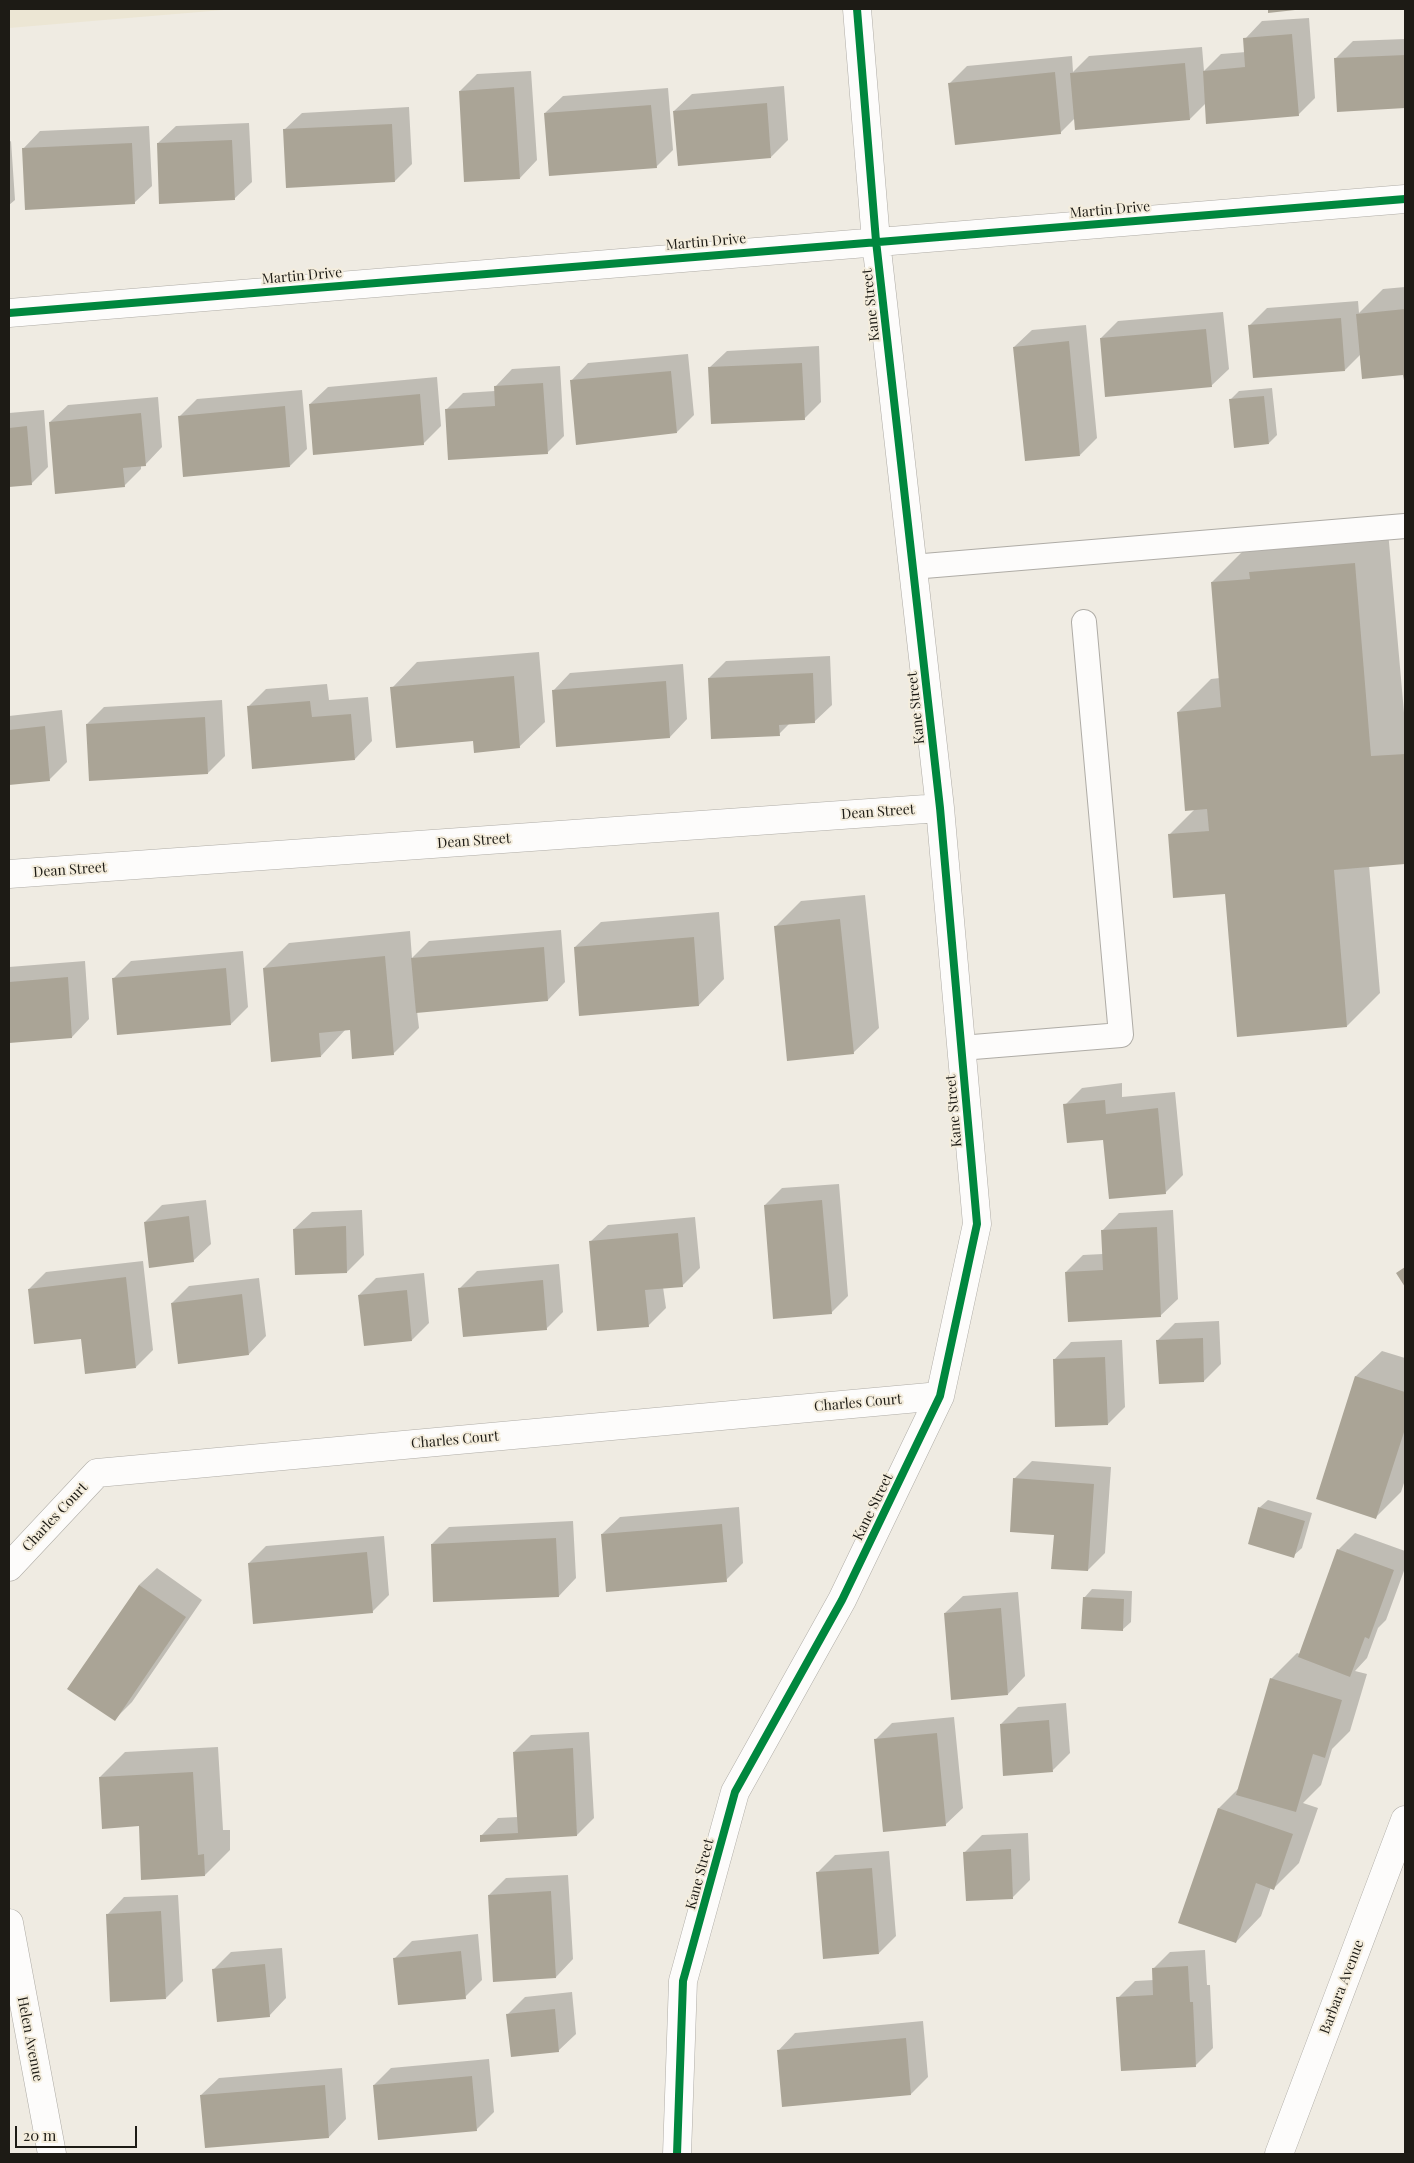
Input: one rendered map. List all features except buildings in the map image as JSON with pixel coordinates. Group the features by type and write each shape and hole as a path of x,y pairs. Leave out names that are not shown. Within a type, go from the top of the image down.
{"street":[{"name":"Kane Street","path":"678,2154 683,1981 735,1792 842,1600 940,1396 977,1224 940,808 876,241 857,9"},
{"name":"Martin Drive","path":"9,313 1405,198"},
{"name":"Dean Street","path":"9,874 940,808"},
{"name":"Charles Court","path":"9,1567 97,1473 940,1396"},
{"name":"Barbara Avenue","path":"1279,2154 1405,1820"},
{"name":"Helen Avenue","path":"9,1923 52,2154"}],"lane":[{"path":"912,567 1405,526"},
{"path":"961,1048 1121,1035 1084,622"}],"shaded area":[{"path":"9,9 235,9 9,28"}],"cycle path":[{"path":"677,2154 683,1981 735,1792 842,1600 940,1396 977,1224 940,808 876,241 857,9"},
{"path":"9,313 1405,199"}]}
